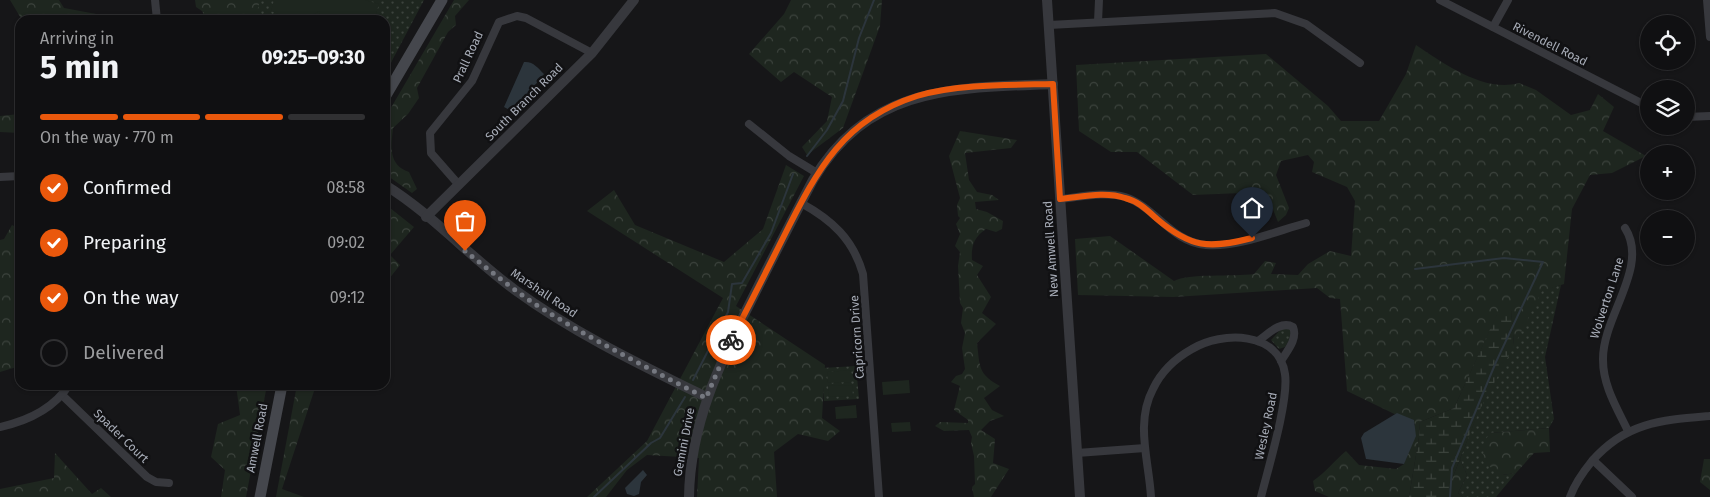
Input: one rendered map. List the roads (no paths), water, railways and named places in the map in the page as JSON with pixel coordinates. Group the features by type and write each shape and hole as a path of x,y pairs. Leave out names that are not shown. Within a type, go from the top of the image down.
{"main road":[{"path":"390,88 442,0"},
{"name":"Amwell Road","path":"260,497 281,390"}],"street":[{"path":"155,0 156,15"},
{"name":"South Branch Road","path":"426,217 592,53 634,0"},
{"name":"New Amwell Road","path":"1047,0 1080,497"},
{"path":"1098,22 1100,0"},
{"name":"Rivendell Road","path":"1440,0 1640,102"},
{"path":"1493,27 1508,0"},
{"path":"1707,0 1710,37"},
{"path":"1049,25 1275,13 1306,24 1360,63"},
{"name":"Prall Road","path":"459,185 431,153 430,133 472,81 498,22 517,16 526,18 592,53"},
{"name":"Gemini Drive","path":"689,497 692,452 706,398 730,344 801,203 817,173 832,152 856,129 877,114 908,100 943,91 1053,84"},
{"path":"1695,117 1710,116"},
{"path":"749,124 790,156 817,173"},
{"path":"0,177 15,176"},
{"name":"Marshall Road","path":"390,189 465,251 534,303 586,335 706,398"},
{"path":"1060,199 1104,195 1125,198 1142,206 1181,238 1205,245 1234,243 1306,223"},
{"name":"Capricorn Drive","path":"801,203 821,214 840,230 857,256 863,274 879,497"},
{"name":"Wolverton Lane","path":"1625,228 1631,240 1633,254 1622,295 1606,336 1603,361 1610,393 1628,431"},
{"path":"1151,497 1144,425 1147,402 1153,388 1172,362 1193,348 1209,341 1229,338 1258,341 1267,345 1281,360 1294,339 1295,333 1293,327 1286,324 1258,341"},
{"name":"Wesley Road","path":"1262,497 1284,397 1285,374 1281,360"},
{"path":"0,427 32,416 62,395 66,390"},
{"name":"Spader Court","path":"62,395 147,476 156,482 169,482"},
{"path":"1570,497 1582,473 1593,460 1603,449 1628,431 1657,422 1710,416"},
{"path":"1077,453 1145,448"},
{"path":"1593,460 1632,497"}],"waterway":[{"path":"807,156 827,130 843,101 859,38 874,0"},
{"path":"693,380 728,312 732,284 742,283 771,233 793,174"},
{"path":"1415,269 1504,258 1543,262 1496,362 1452,468 1450,497"},
{"path":"594,497 651,443 660,438 685,397"}]}
